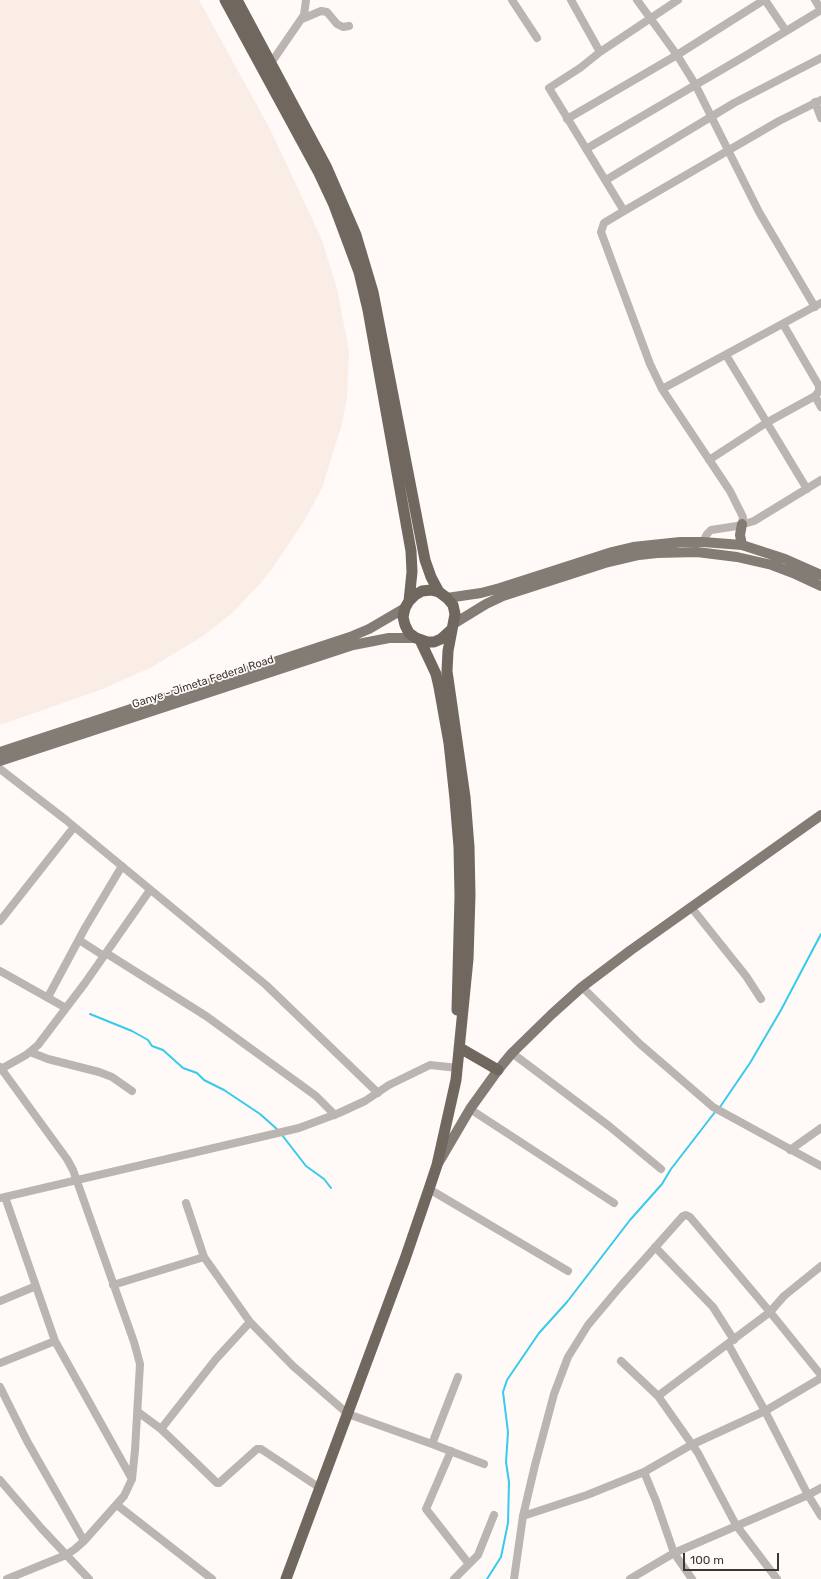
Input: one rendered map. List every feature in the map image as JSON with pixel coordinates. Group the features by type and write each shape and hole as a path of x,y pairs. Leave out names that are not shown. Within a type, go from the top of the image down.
{"highway":[{"path":"225,0 318,171 337,211 359,272 368,310 411,551 412,572 404,617 405,625 409,633 418,639 434,642 447,635 453,626"},
{"path":"237,0 326,166 356,235 367,270 424,560 429,573 454,609 447,671 465,797 469,847 470,895 468,959 458,1068 437,1165 405,1259 286,1579"},
{"path":"407,605 415,595 422,592 431,590 443,595"},
{"path":"418,639 436,674 449,743 459,847 460,896 457,1009 461,1036"},
{"path":"460,1048 498,1070"}],"main road":[{"path":"742,524 740,535 742,545"},
{"path":"443,595 481,593 582,561 633,548 658,544 703,542 742,545 785,559 821,575"},
{"path":"453,626 486,604 503,596 605,563 639,555 657,553 697,552 737,557 793,573 821,586"},
{"name":"Ganye - Jimeta Federal Road","path":"0,752 350,637 369,630 407,605"},
{"name":"Ganye - Jimeta Federal Road","path":"0,761 353,645 389,638 418,639"},
{"path":"437,1165 470,1109 498,1070 533,1031 582,987 691,907 821,815"}],"street":[{"path":"271,62 306,12 306,0"},
{"path":"512,0 537,38"},
{"path":"570,0 600,52"},
{"path":"637,0 677,55 695,84 759,212 818,305 662,389"},
{"path":"624,211 549,88 580,68 600,52 676,0"},
{"path":"567,118 677,55 765,0 786,31"},
{"path":"586,149 821,10 816,0"},
{"path":"302,19 321,12 327,12 338,24 343,27 349,26"},
{"path":"606,180 786,75 821,58"},
{"path":"742,524 743,517 733,498 662,389 650,364 601,232 604,223 779,121 818,101 821,118"},
{"path":"709,460 766,423 814,396 819,391 819,386 783,324"},
{"path":"726,355 807,489"},
{"path":"814,396 821,407"},
{"path":"703,542 711,530 754,521 821,480"},
{"path":"0,769 74,827 266,985 378,1093"},
{"path":"0,921 74,827"},
{"path":"48,997 122,866"},
{"path":"7,1579 66,1555 84,1541 124,1496 132,1479 138,1412 140,1364 134,1342 76,1180 67,1159 1,1068 30,1052 38,1045 105,955 150,890"},
{"path":"691,907 746,976 761,999"},
{"path":"79,940 206,1016 316,1096 335,1115"},
{"path":"0,971 66,1008"},
{"path":"582,987 640,1044 713,1107 821,1166"},
{"path":"30,1052 48,1059 112,1077 132,1091"},
{"path":"512,1053 609,1126 661,1170"},
{"path":"132,1479 55,1342 36,1286 2,1198 299,1128 335,1115 366,1101 411,1073 430,1065 458,1068"},
{"path":"470,1109 614,1203"},
{"path":"790,1150 821,1128"},
{"path":"429,1189 568,1271"},
{"path":"186,1203 204,1257 250,1322 293,1366 348,1414 484,1464"},
{"path":"514,1579 523,1516 554,1394 568,1357 588,1325 655,1246 683,1216 686,1215 690,1217 770,1312 821,1376 766,1411 691,1445 644,1472 587,1495 523,1516"},
{"path":"655,1246 713,1307 808,1495 821,1516"},
{"path":"113,1285 204,1257"},
{"path":"658,1396 770,1312 784,1296 821,1266"},
{"path":"0,1301 36,1286"},
{"path":"161,1429 216,1359 250,1322"},
{"path":"0,1363 55,1342"},
{"path":"621,1361 658,1396 698,1453 736,1525 777,1579"},
{"path":"432,1444 458,1377"},
{"path":"0,1388 27,1441 84,1541"},
{"path":"138,1412 161,1429 217,1483 219,1483 257,1449 261,1449 320,1488"},
{"path":"451,1451 426,1509 469,1564"},
{"path":"644,1472 674,1553 692,1579"},
{"path":"0,1480 89,1579"},
{"path":"630,1579 674,1553 821,1488"},
{"path":"117,1504 212,1579"},
{"path":"454,1579 478,1554 494,1515"}],"shaded area":[{"path":"0,0 199,0 270,129 322,240 337,289 349,350 347,397 342,424 322,488 306,518 260,584 231,614 203,636 150,668 100,690 0,725"}],"waterway":[{"path":"720,1107 750,1063 781,1010 821,934"},
{"path":"90,1014 132,1031 148,1040 152,1046 163,1050 183,1068 197,1073 204,1080 224,1090 260,1114 278,1130"},
{"path":"487,1579 501,1557 508,1523 509,1482 506,1462 508,1432 503,1392 507,1380 539,1333 567,1302 630,1220 662,1184 671,1169 715,1112"},
{"path":"282,1135 306,1166 324,1179 331,1188"}]}
